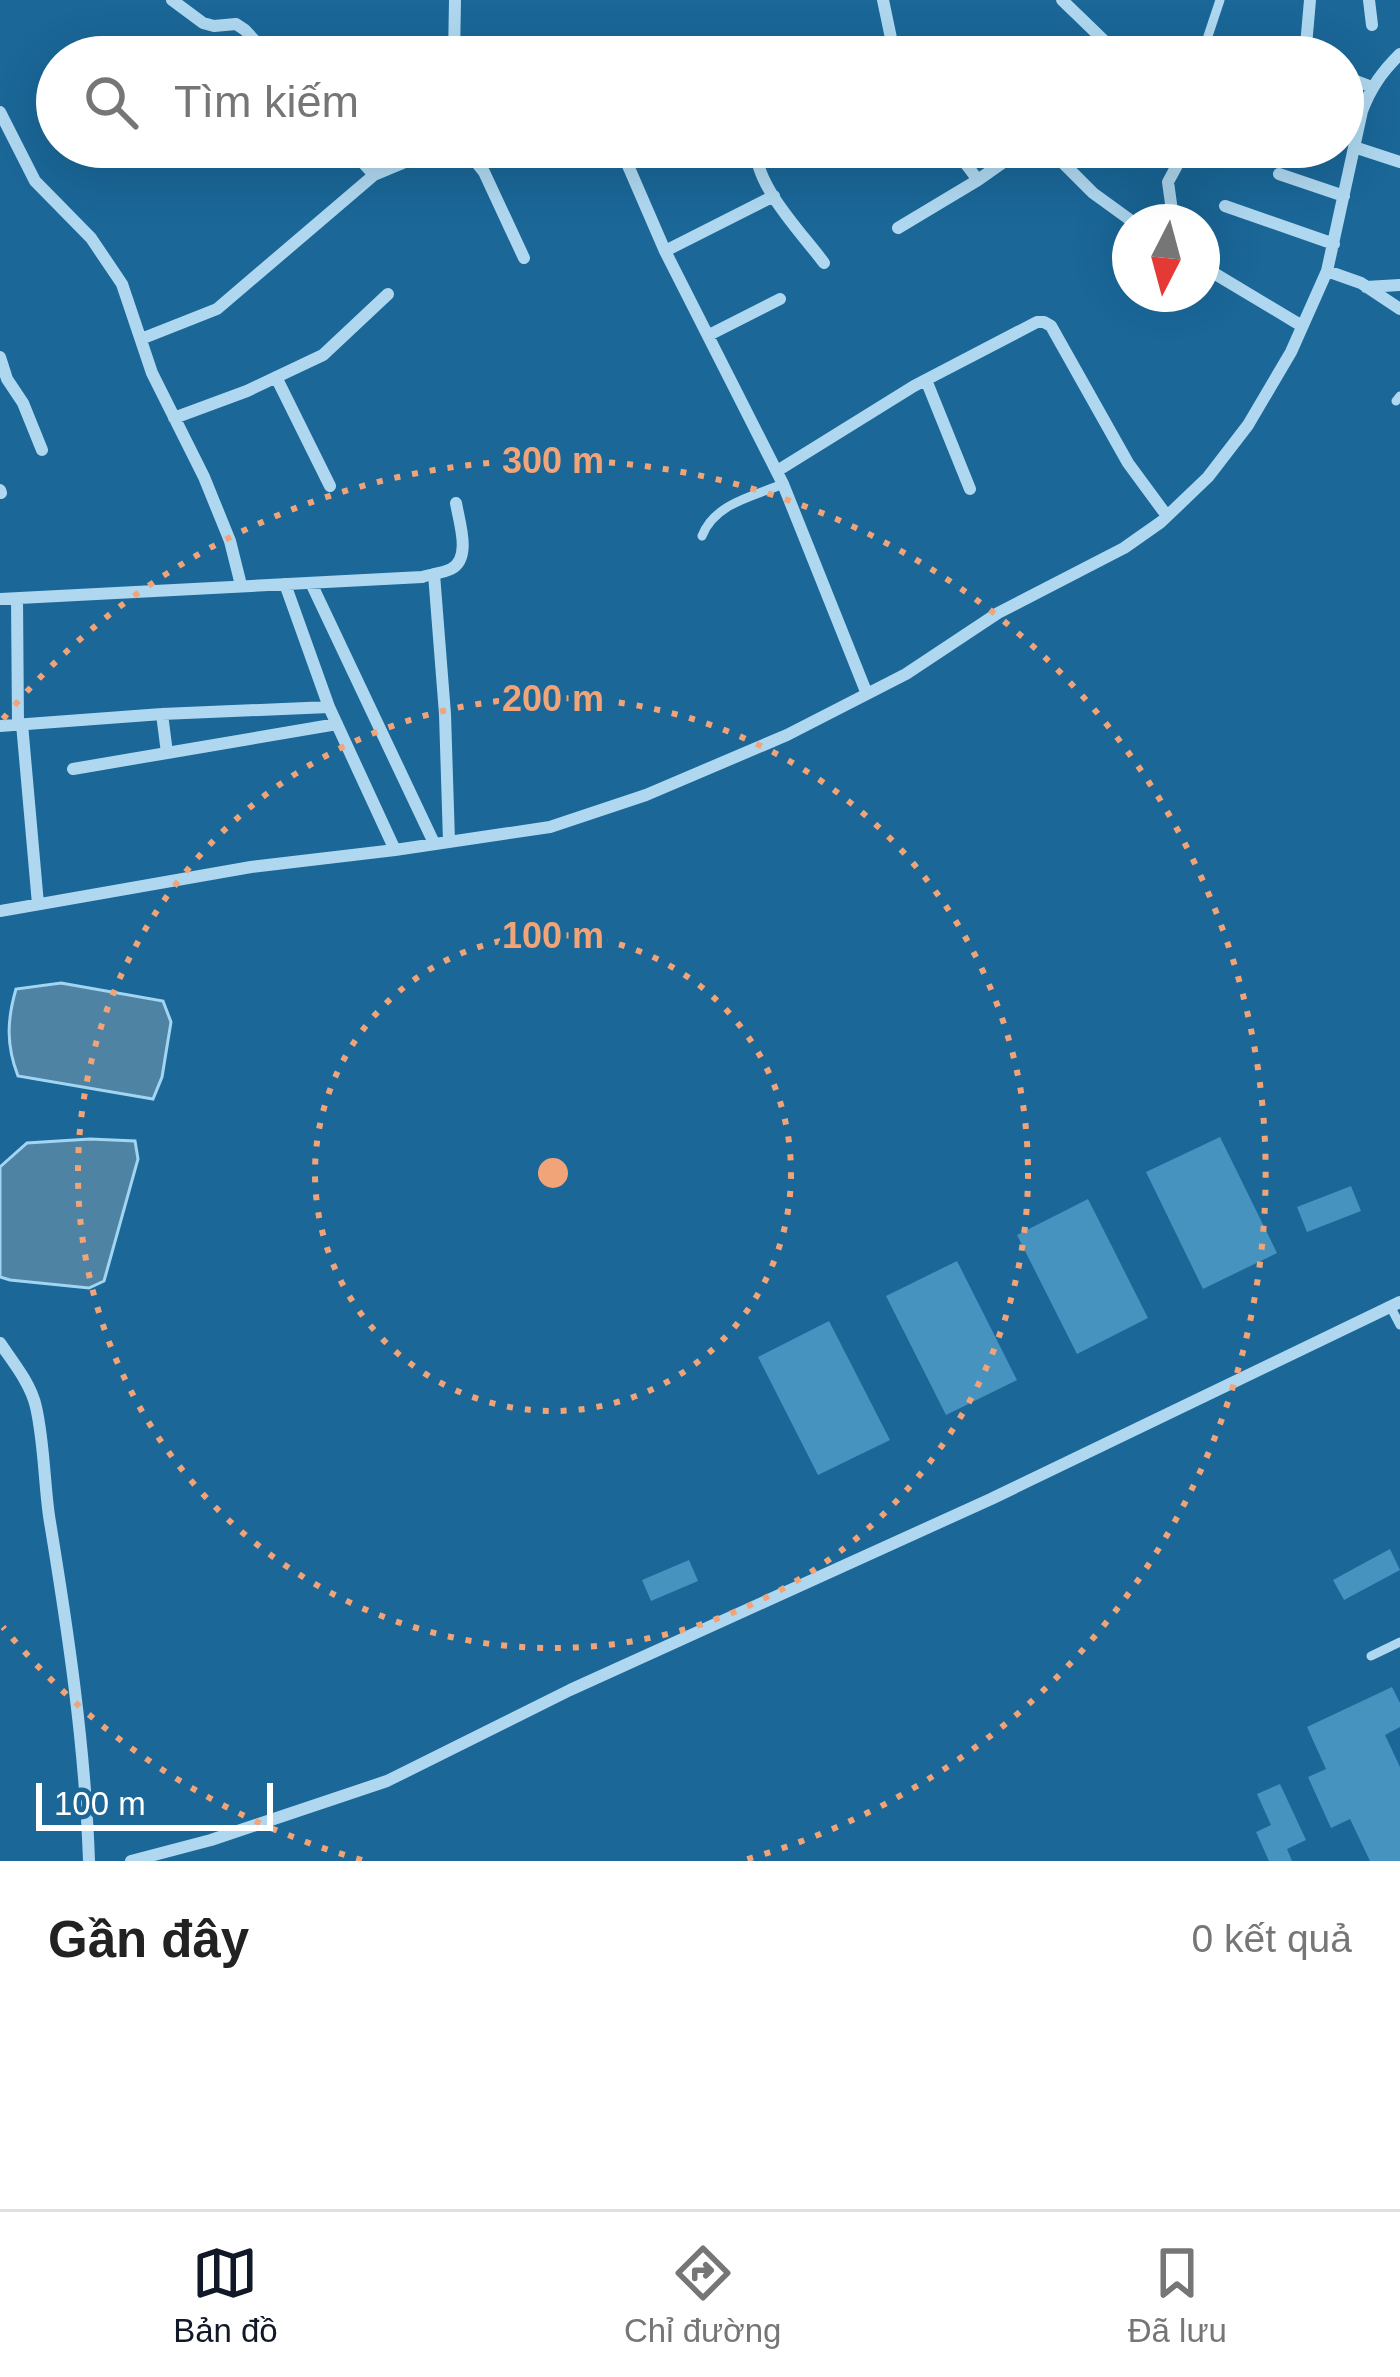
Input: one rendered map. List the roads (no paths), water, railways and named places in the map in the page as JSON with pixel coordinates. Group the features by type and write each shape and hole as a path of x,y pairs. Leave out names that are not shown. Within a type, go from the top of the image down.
{"street":[{"path":"172,0 203,23 227,22 251,36"},
{"path":"454,36 455,0"},
{"path":"883,0 891,36"},
{"path":"1062,0 1099,36"},
{"path":"1307,36 1310,0"},
{"path":"1369,0 1372,25"},
{"path":"1364,107 1372,87 1400,54"},
{"path":"1364,84 1372,87"},
{"path":"0,112 35,181 91,238 122,284 152,373 230,541 241,585"},
{"path":"1364,150 1400,162"},
{"path":"368,168 374,175"},
{"path":"141,339 217,309 374,175 391,168"},
{"path":"481,168 524,258"},
{"path":"629,168 665,251 780,477 866,694"},
{"path":"758,168 824,263"},
{"path":"969,168 978,180"},
{"path":"898,228 995,168"},
{"path":"1068,168 1112,206"},
{"path":"1171,204 1168,182 1176,168"},
{"path":"0,910 250,867 550,827 646,795 787,734 906,674 998,614 1124,548 1208,477 1249,425 1302,326 1327,271 1350,168"},
{"path":"1279,174 1344,196"},
{"path":"665,251 774,196"},
{"path":"1225,206 1334,244"},
{"path":"1327,271 1366,286 1400,309"},
{"path":"1220,277 1302,326"},
{"path":"1366,286 1400,285"},
{"path":"174,418 323,355 388,294"},
{"path":"709,334 780,298"},
{"path":"780,477 926,380 1044,322 1072,361 1128,463 1167,516"},
{"path":"0,357 42,450"},
{"path":"276,377 330,486"},
{"path":"926,380 970,489"},
{"path":"0,599 422,577 449,570 463,555 456,503"},
{"path":"434,574 445,714 441,842"},
{"path":"311,583 441,842"},
{"path":"285,584 329,707 395,850"},
{"path":"16,599 20,724 38,904"},
{"path":"0,726 329,707"},
{"path":"162,714 167,753"},
{"path":"73,770 337,724"},
{"path":"131,1861 211,1840 387,1781 570,1690 991,1499 1395,1304"},
{"path":"0,1343 36,1404 87,1788 89,1861"}],"lane":[{"path":"1208,36 1220,0"},
{"path":"702,536 706,525 725,507 780,477"},
{"path":"1395,1304 1400,1325"},
{"path":"1372,1656 1400,1642"}],"water":[{"path":"61,983 163,1001 171,1022 162,1077 153,1099 18,1076 9,1032 16,989"},
{"path":"135,1141 138,1159 104,1281 89,1288 0,1277 0,1167 27,1143"}]}
